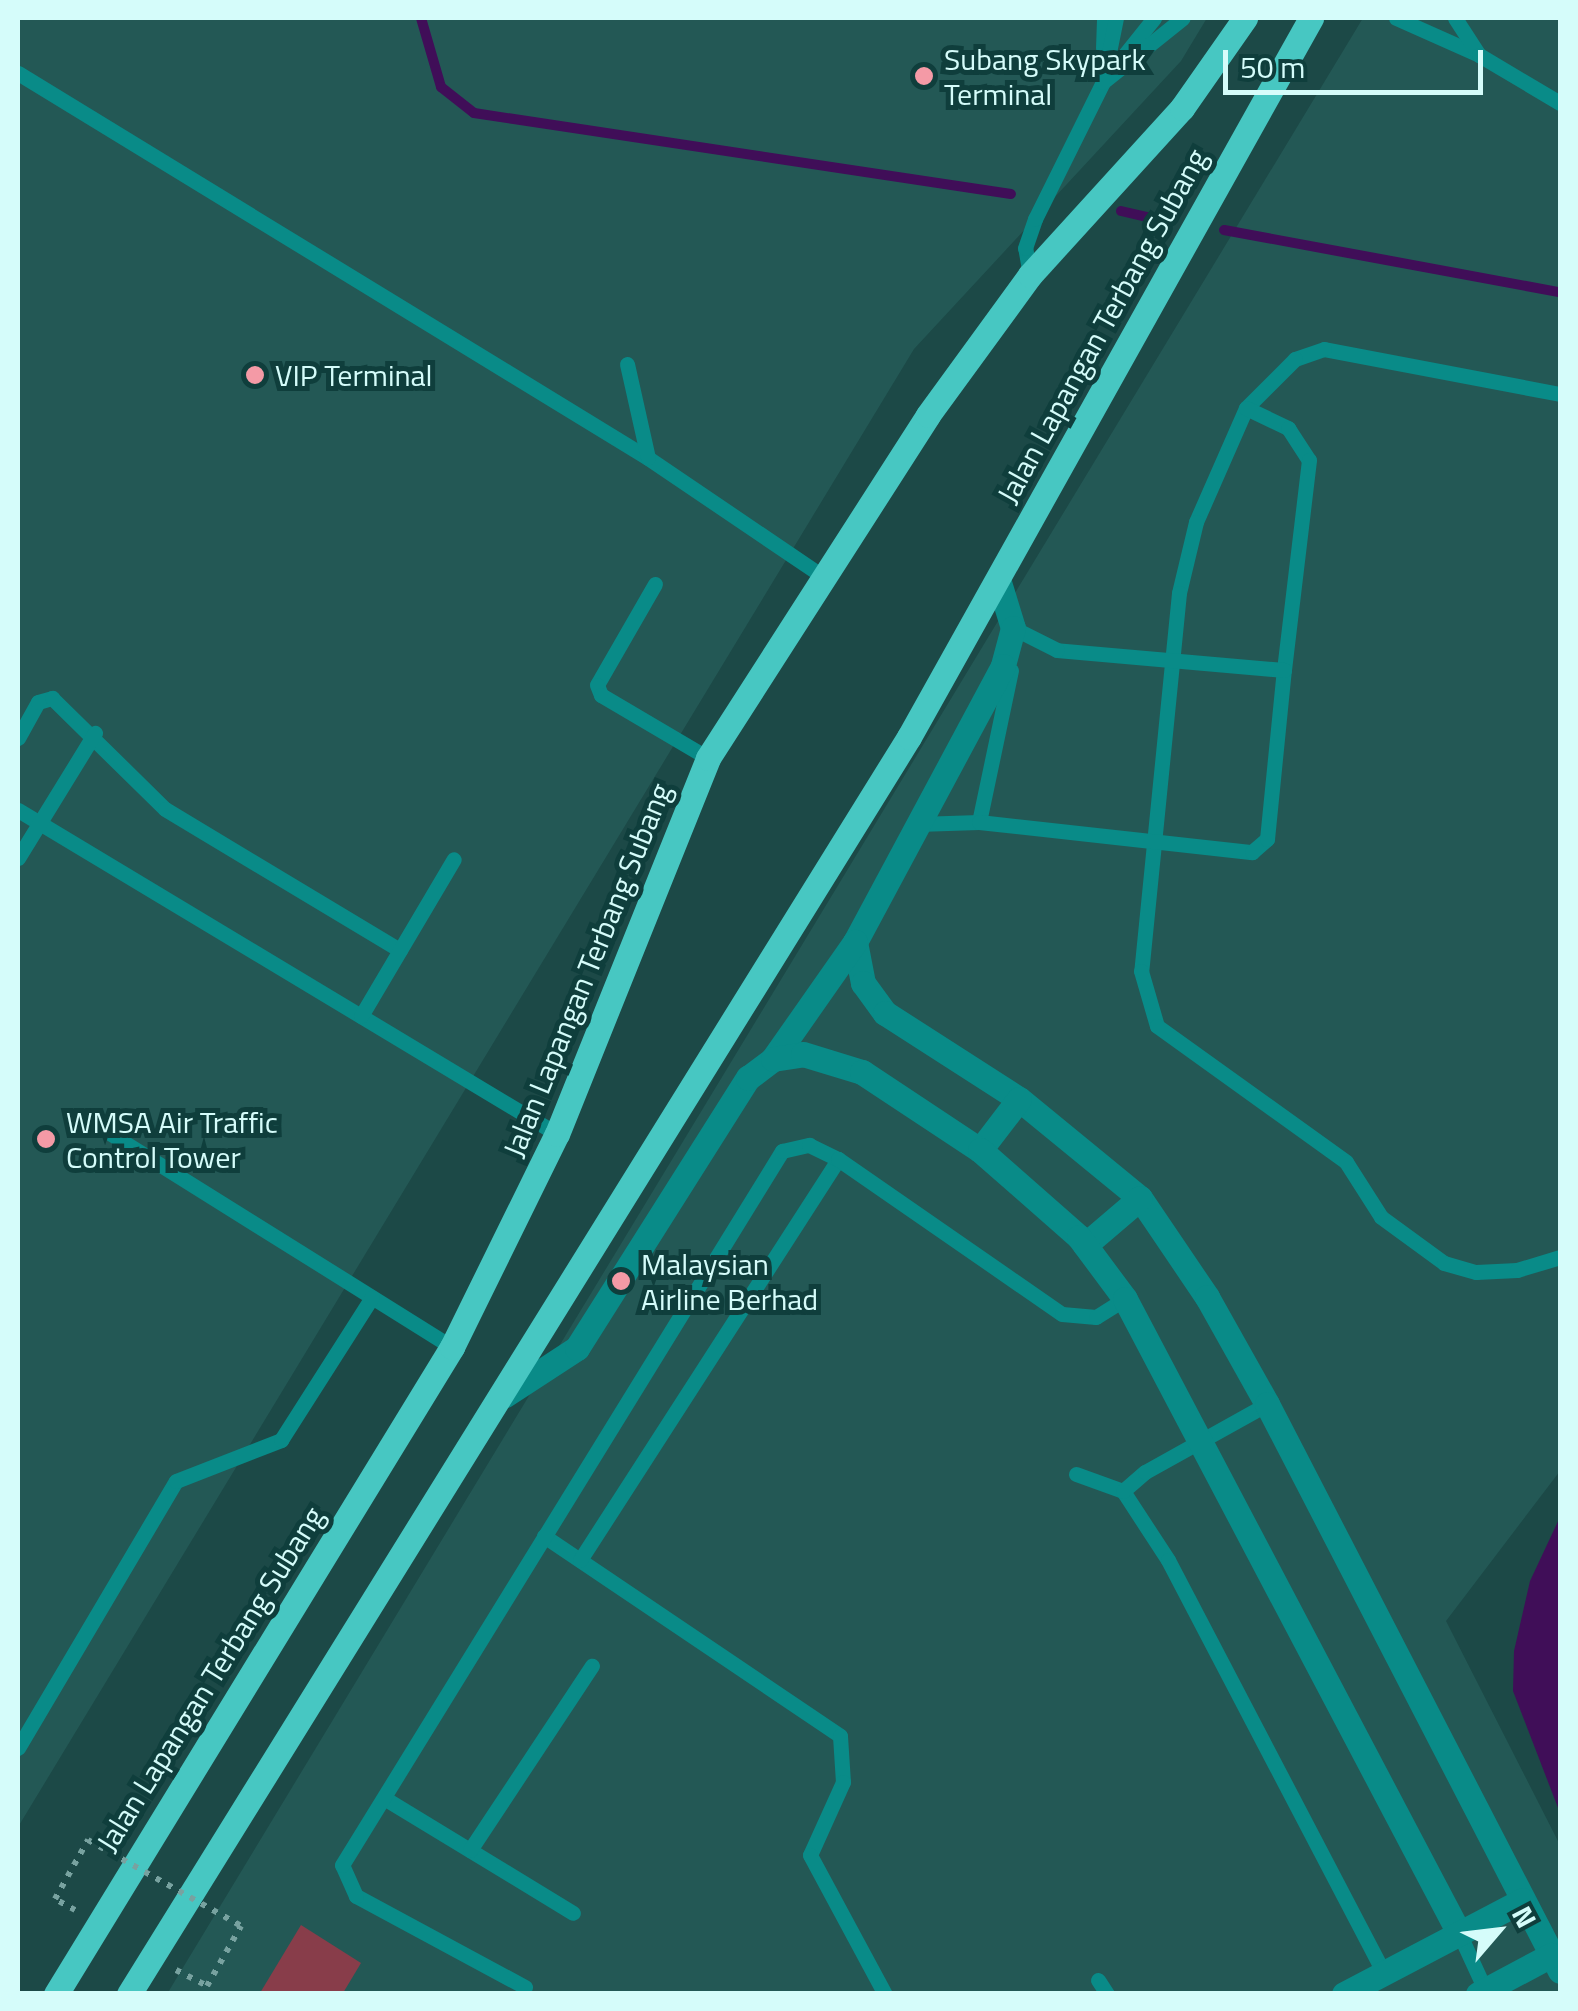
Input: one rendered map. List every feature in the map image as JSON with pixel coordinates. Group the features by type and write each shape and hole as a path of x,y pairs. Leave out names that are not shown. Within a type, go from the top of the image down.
{"main road":[{"name":"Jalan Lapangan Terbang Subang","path":"56,1994 452,1347 557,1134 708,758 928,414 1030,275 1182,108 1246,18"},
{"name":"Jalan Lapangan Terbang Subang","path":"129,1994 505,1396 909,737 1313,19"}],"street":[{"path":"505,1396 576,1348 748,1078 773,1059 855,942 974,725 1019,631 998,579"},
{"path":"855,942 863,983 885,1013 1019,1099 1140,1198 1207,1296 1556,1963 1483,1992"},
{"path":"773,1059 803,1054 862,1072 980,1150 1085,1245 1125,1299 1459,1933"},
{"path":"980,1150 1019,1099"},
{"path":"1085,1245 1140,1198"},
{"path":"1344,1994 1523,1900"}],"lane":[{"path":"1103,82 1104,18"},
{"path":"1103,82 1116,18"},
{"path":"1030,275 1025,248 1035,219 1103,82 1154,18"},
{"path":"1103,82 1183,18"},
{"path":"1396,18 1479,55 1560,103"},
{"path":"1455,18 1479,55"},
{"path":"18,74 648,458 824,578"},
{"path":"1560,394 1324,348 1294,359 1246,408 1196,522 1172,658 1141,971 1157,1026 1346,1162 1381,1217 1444,1263 1476,1272 1517,1270 1560,1256"},
{"path":"628,364 648,458"},
{"path":"917,824 979,822 1252,852 1267,839 1309,460 1288,428 1246,408"},
{"path":"655,584 597,685 601,695 708,758"},
{"path":"979,822 1019,631 1058,650 1284,670"},
{"path":"18,738 45,697 96,734 165,809 400,950"},
{"path":"18,858 96,734"},
{"path":"18,810 557,1134"},
{"path":"361,1016 454,858"},
{"path":"111,1134 452,1347"},
{"path":"525,1987 356,1896 342,1865 782,1151 810,1145 838,1159 1062,1314 1096,1317 1125,1299"},
{"path":"580,1560 838,1159"},
{"path":"18,1748 176,1482 281,1440 372,1298"},
{"path":"1123,1491 1266,1404"},
{"path":"1076,1474 1123,1491 1168,1560 1384,1973"},
{"path":"544,1536 840,1736 844,1782 810,1854 884,1994"},
{"path":"470,1850 592,1666"},
{"path":"384,1798 573,1913"},
{"path":"1459,1933 1483,1992"}],"path":[{"path":"54,1899 88,1840 241,1926 207,1986"}],"shaded area":[{"path":"18,18 1207,18 1181,61 914,349 18,1827"},
{"path":"1363,18 1560,18 1560,1471 1446,1621 1560,1845 1560,1993 167,1994"},
{"path":"1560,1517 1560,1813 1513,1691 1514,1651 1530,1581"},
{"path":"301,1925 361,1963 343,1993 260,1993"}],"waterway":[{"path":"421,18 441,87 474,113 1011,194"},
{"path":"1121,211 1156,219"},
{"path":"1224,230 1560,292"}],"place":[{"name":"Subang Skypark Terminal","path":"924,76"},
{"name":"VIP Terminal","path":"255,375"},
{"name":"WMSA Air Traffic Control Tower","path":"46,1139"},
{"name":"Malaysian Airline Berhad","path":"621,1281"}]}
